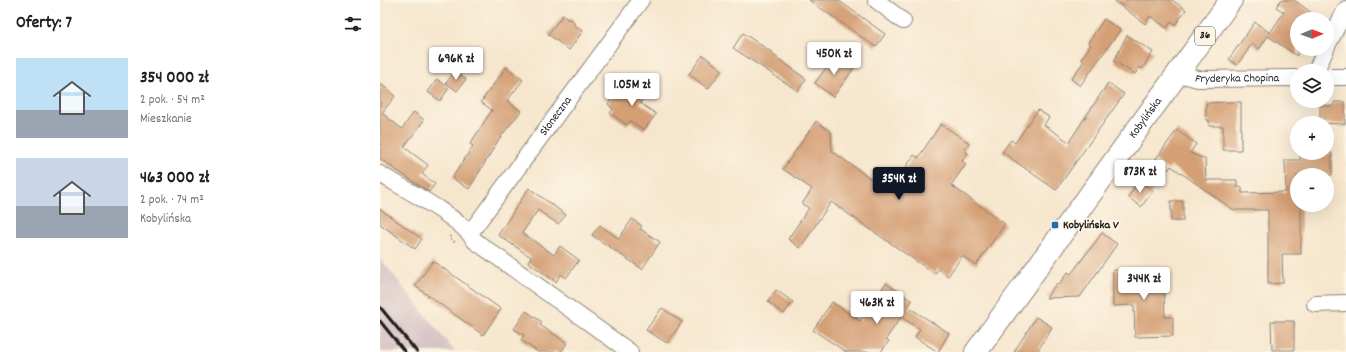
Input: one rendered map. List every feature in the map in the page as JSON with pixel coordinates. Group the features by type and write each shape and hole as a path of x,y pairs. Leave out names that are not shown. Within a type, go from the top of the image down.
{"main road":[{"name":"Kobylińska","path":"976,352 1231,0"}],"street":[{"name":"Słoneczna","path":"470,233 641,0"},
{"path":"876,0 903,21"},
{"path":"1334,32 1346,9"},
{"name":"Fryderyka Chopina","path":"1179,71 1187,76 1198,79 1290,78"},
{"path":"1334,77 1346,77"},
{"path":"380,174 430,204 470,233 476,241 630,352"},
{"path":"1315,304 1346,303"}],"shaded area":[{"path":"380,258 455,352 380,352"}],"building":[{"path":"809,0 838,0 885,34 876,47"},
{"path":"1114,0 1172,0 1186,10 1175,25 1171,22 1167,28 1150,16 1145,24"},
{"path":"1281,0 1294,0 1310,12 1290,12 1290,51 1268,36 1259,49 1252,44 1237,65 1229,59 1255,22 1270,33 1284,12 1276,7"},
{"path":"563,15 567,19 571,19 574,22 574,25 583,31 569,50 548,34"},
{"path":"1104,19 1120,30 1080,86 1071,79 1084,61 1081,59 1091,45 1088,43"},
{"path":"743,33 773,53 772,54 806,79 798,91 733,48"},
{"path":"1127,35 1153,52 1142,69 1139,67 1135,74 1114,61"},
{"path":"836,54 854,68 833,97 815,83"},
{"path":"703,55 722,70 708,89 689,74"},
{"path":"506,67 523,80 507,101 521,111 499,139 469,189 452,178 473,146 470,144 492,110 481,102"},
{"path":"455,71 466,79 457,91 446,83"},
{"path":"437,79 449,88 440,101 428,92"},
{"path":"633,82 647,93 640,103 656,114 644,130 630,121 627,125 610,113 613,109 608,104 616,92 622,96"},
{"path":"380,83 395,96 382,113 402,129 414,112 424,120 404,147 428,165 422,174 435,184 429,192 380,159"},
{"path":"1108,83 1124,94 1056,190 1002,152 1011,140 1015,143 1038,110 1049,117 1044,125 1069,142"},
{"path":"1241,102 1241,150 1223,150 1223,126 1209,126 1209,120 1206,120 1206,103"},
{"path":"1334,102 1345,102 1345,124 1334,124 1334,116 1320,116 1320,108 1334,108"},
{"path":"816,121 831,132 832,151 889,192 914,155 918,158 941,124 969,143 964,151 968,153 962,161 966,164 951,185 1005,224 976,265 962,256 948,276 938,269 935,274 831,202 800,248 788,239 809,208 802,204 812,189 783,169"},
{"path":"1177,130 1196,144 1190,153 1205,159 1206,180 1237,180 1237,187 1242,187 1242,193 1286,192 1285,160 1332,160 1332,168 1290,168 1290,212 1301,212 1301,254 1282,254 1283,283 1268,284 1268,210 1234,210 1171,166 1168,170 1155,160"},
{"path":"1139,181 1153,191 1141,207 1128,197"},
{"path":"529,188 566,215 558,224 538,210 522,233 554,255 560,246 579,260 566,278 561,274 556,282 528,262 531,257 498,235"},
{"path":"1171,201 1183,201 1183,221 1171,221"},
{"path":"380,209 422,239 415,249 380,224"},
{"path":"632,219 642,226 640,229 660,242 642,269 592,235 600,225 619,239"},
{"path":"1102,233 1117,244 1080,297 1046,298 1057,283 1058,285 1068,272 1071,274"},
{"path":"433,261 501,309 483,335 415,286"},
{"path":"1113,270 1163,270 1165,317 1173,317 1173,336 1135,337 1134,305 1113,306"},
{"path":"886,283 912,301 908,307 949,333 938,352 915,337 920,329 901,317 886,339 889,341 881,352 846,352 813,330 832,302 860,321"},
{"path":"776,290 793,302 784,314 768,302"},
{"path":"662,308 682,322 667,343 646,330"},
{"path":"526,311 542,322 540,325 567,343 561,352 538,352 521,340 524,335 514,329"},
{"path":"1036,317 1052,327 1037,352 1014,352"},
{"path":"1271,321 1294,321 1294,350 1272,350"}],"railway":[{"path":"380,307 417,352"},
{"path":"380,321 405,352"}],"place":[{"name":"Kobylińska V","path":"1055,225"}]}
